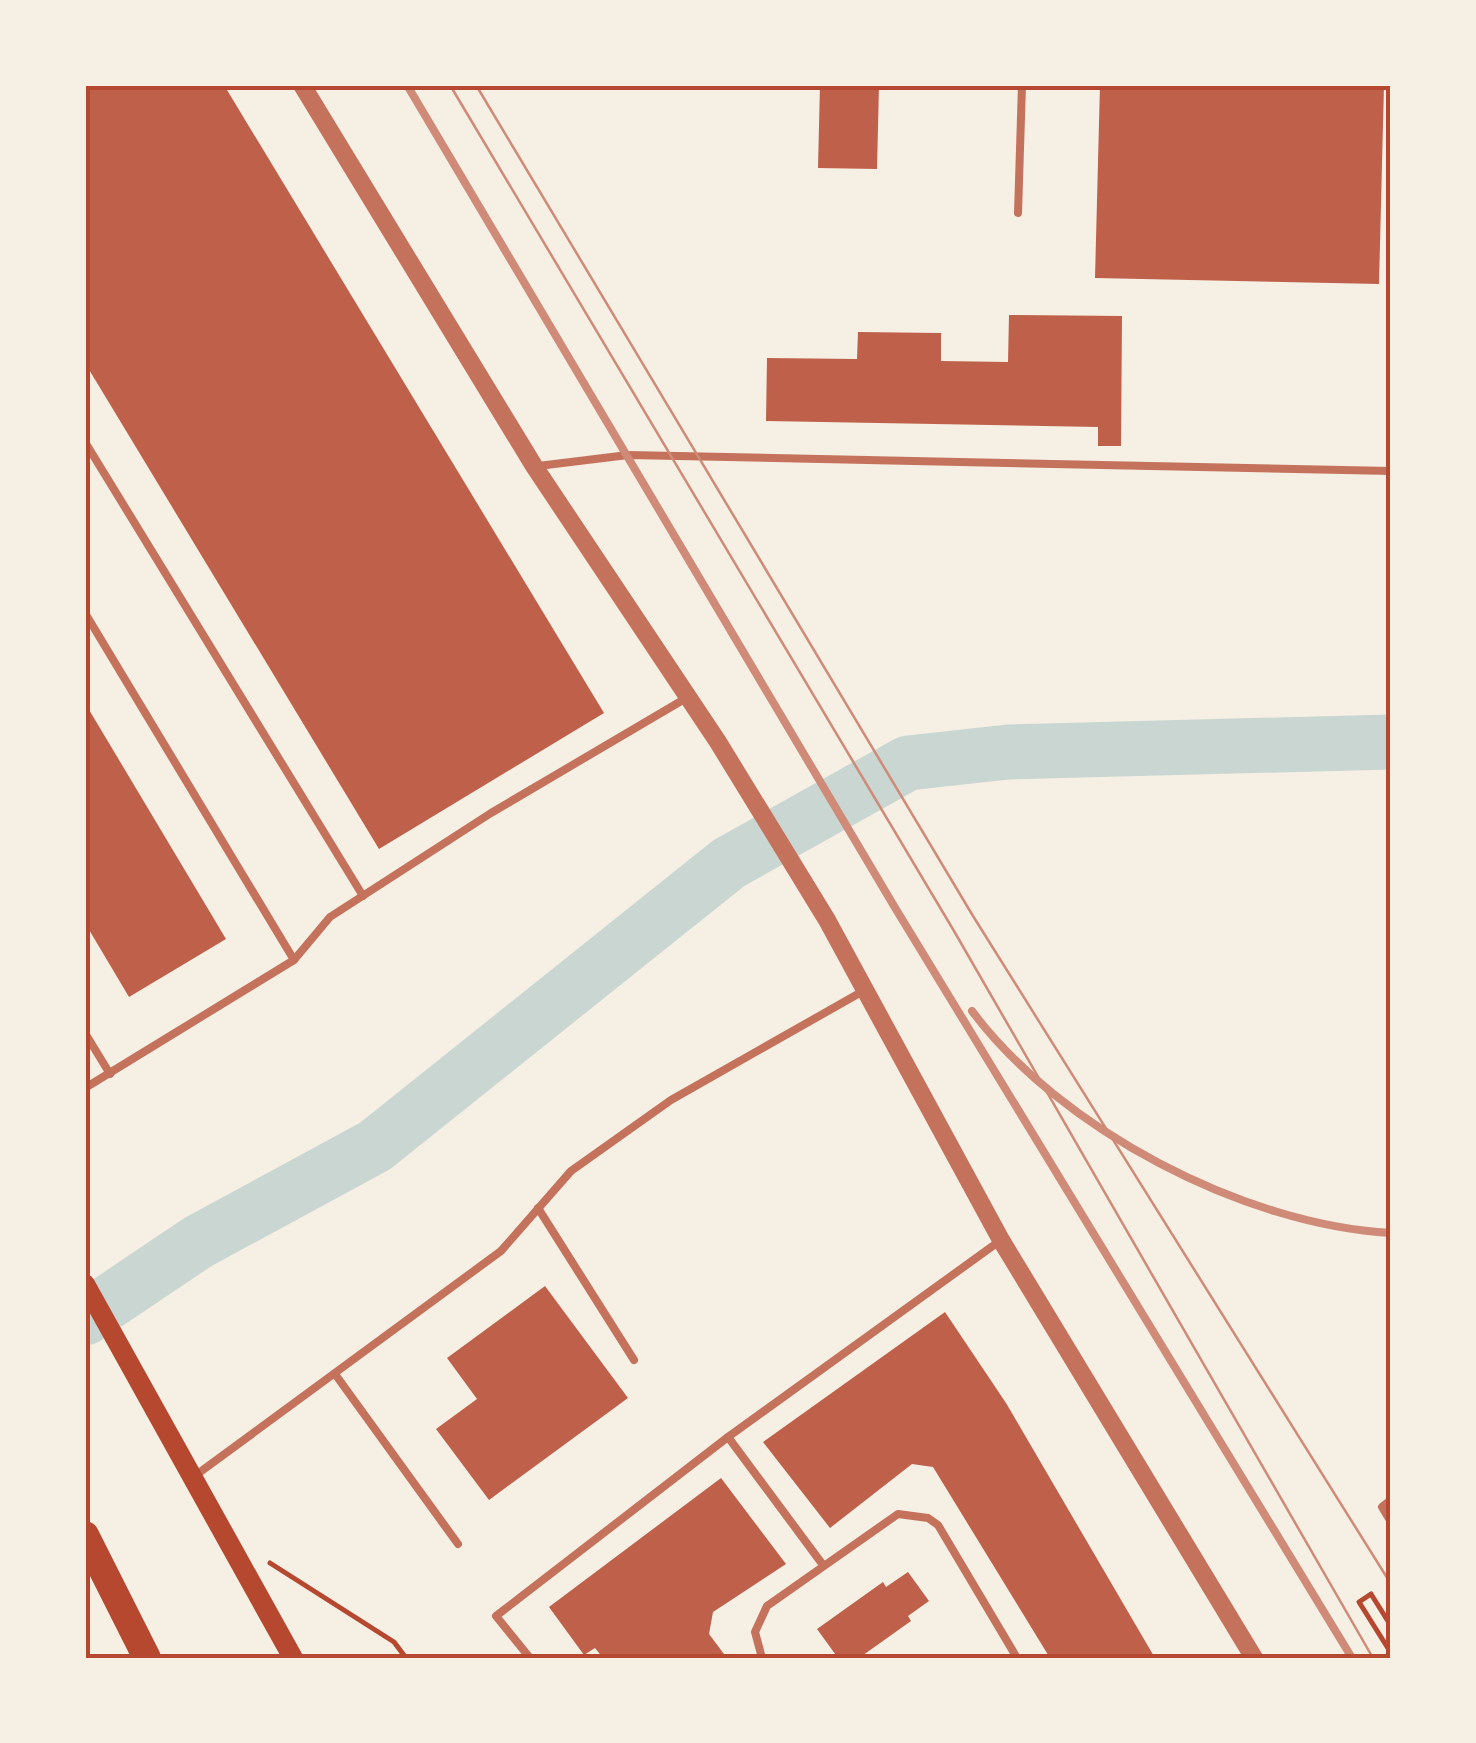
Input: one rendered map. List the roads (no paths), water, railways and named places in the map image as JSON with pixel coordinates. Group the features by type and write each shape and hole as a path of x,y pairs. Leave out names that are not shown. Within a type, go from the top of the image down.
{"highway":[{"path":"85,1535 146,1658"}],"main road":[{"path":"85,1284 293,1658"}],"street":[{"path":"302,85 534,466 718,742 827,920 1001,1240 1254,1658"}],"lane":[{"path":"1018,213 1022,85"},
{"path":"85,442 363,896"},
{"path":"534,466 628,455 1391,471"},
{"path":"85,612 294,960"},
{"path":"85,1088 294,960 330,916 491,813 688,698"},
{"path":"191,1479 502,1250 571,1171 671,1100 865,990"},
{"path":"85,1033 110,1074"},
{"path":"538,1208 634,1360"},
{"path":"530,1658 496,1616 728,1437 1001,1240"},
{"path":"335,1374 458,1544"},
{"path":"728,1437 823,1565"},
{"path":"1391,1500 1382,1508 1391,1522"},
{"path":"762,1658 756,1632 767,1606 898,1514 928,1518 938,1524 1017,1658"}],"waterway":[{"path":"85,1318 198,1242 375,1146 729,863 908,763 1008,752 1391,742"}],"tram line":[{"path":"450,85 954,931 1373,1658"},
{"path":"476,85 973,916 1391,1584"}],"railway":[{"path":"407,85 894,906 1352,1658"},
{"path":"972,1011 1009,1054 1054,1094 1104,1131 1159,1163 1276,1212 1334,1226 1391,1233"}]}
